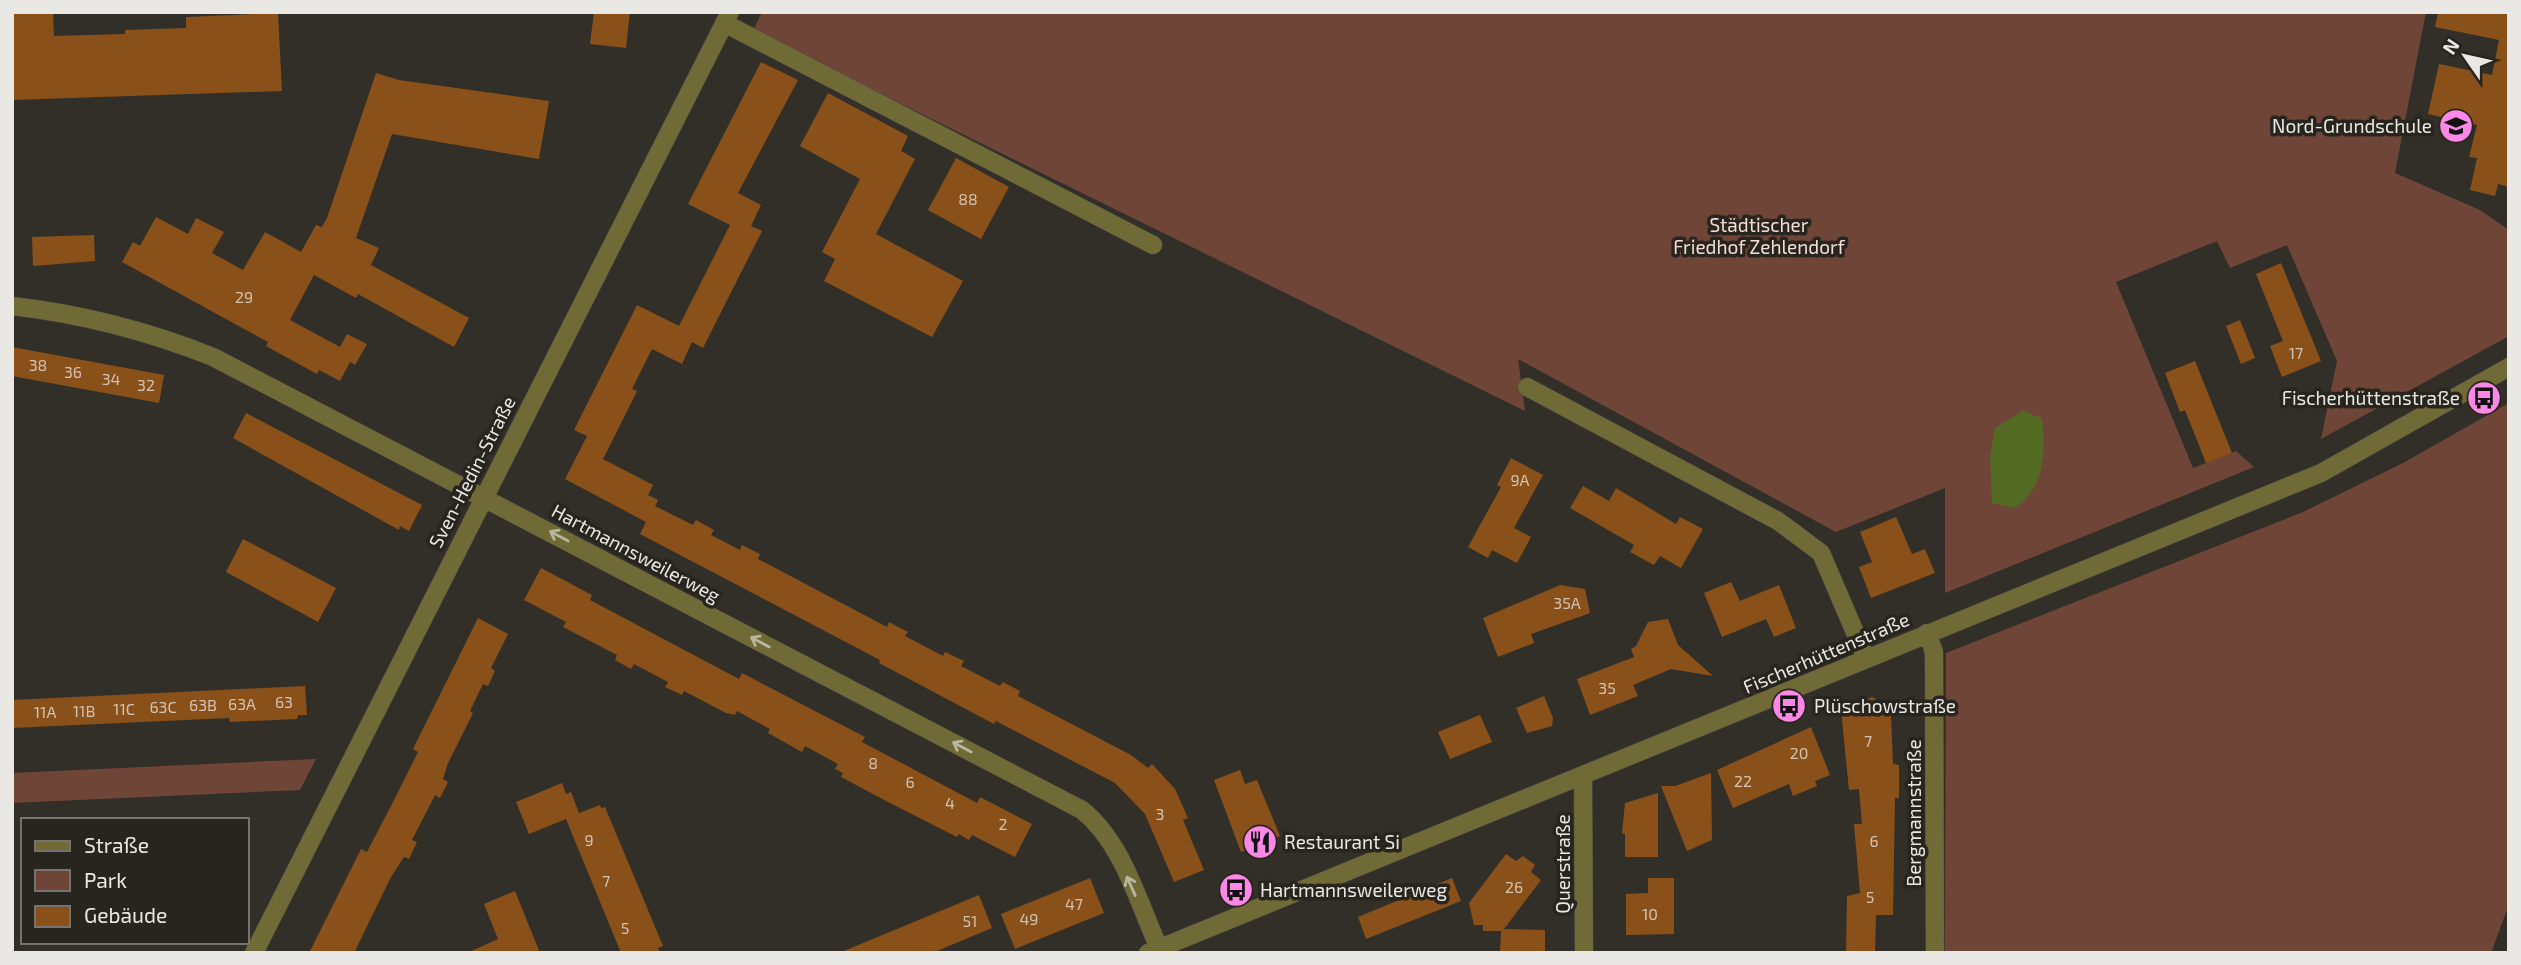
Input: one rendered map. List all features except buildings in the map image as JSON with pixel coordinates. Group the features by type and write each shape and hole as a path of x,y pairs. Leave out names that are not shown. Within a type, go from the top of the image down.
{"street":[{"path":"727,18 1153,245"},
{"name":"Sven-Hedin-Straße","path":"254,953 482,496 727,18"},
{"name":"Hartmannsweilerweg","path":"12,306 79,315 123,326 213,357 1082,810 1096,821 1116,851 1153,951"},
{"name":"Fischerhüttenstraße","path":"1153,951 2321,473 2509,367"},
{"path":"1528,387 1778,521 1821,553 1866,658"},
{"name":"Bergmannstraße","path":"1927,633 1934,652 1935,953"},
{"name":"Querstraße","path":"1583,775 1584,953"}],"green space":[{"name":"Städtischer Friedhof Zehlendorf","path":"762,12 2426,12 2395,173 2480,210 2509,230 2509,336 2321,439 2337,361 2287,245 2230,268 2217,241 2116,282 2193,468 2236,451 2254,467 1945,593 1945,488 1836,532 1518,359 1525,411 753,31"},
{"path":"2509,403 2509,904 2491,953 1945,953 1946,653 2303,512 2403,463"},
{"path":"316,759 300,790 12,803 12,773"}],"shaded area":[{"path":"2023,411 2042,418 2043,456 2038,480 2032,491 2014,508 1992,503 1990,457 1995,428"}],"place":[{"name":"Nord-Grundschule","path":"2456,126"},
{"name":"Fischerhüttenstraße","path":"2484,398"},
{"name":"Plüschowstraße","path":"1789,706"},
{"name":"Restaurant Si","path":"1260,842"},
{"name":"Hartmannsweilerweg","path":"1236,890"}]}
